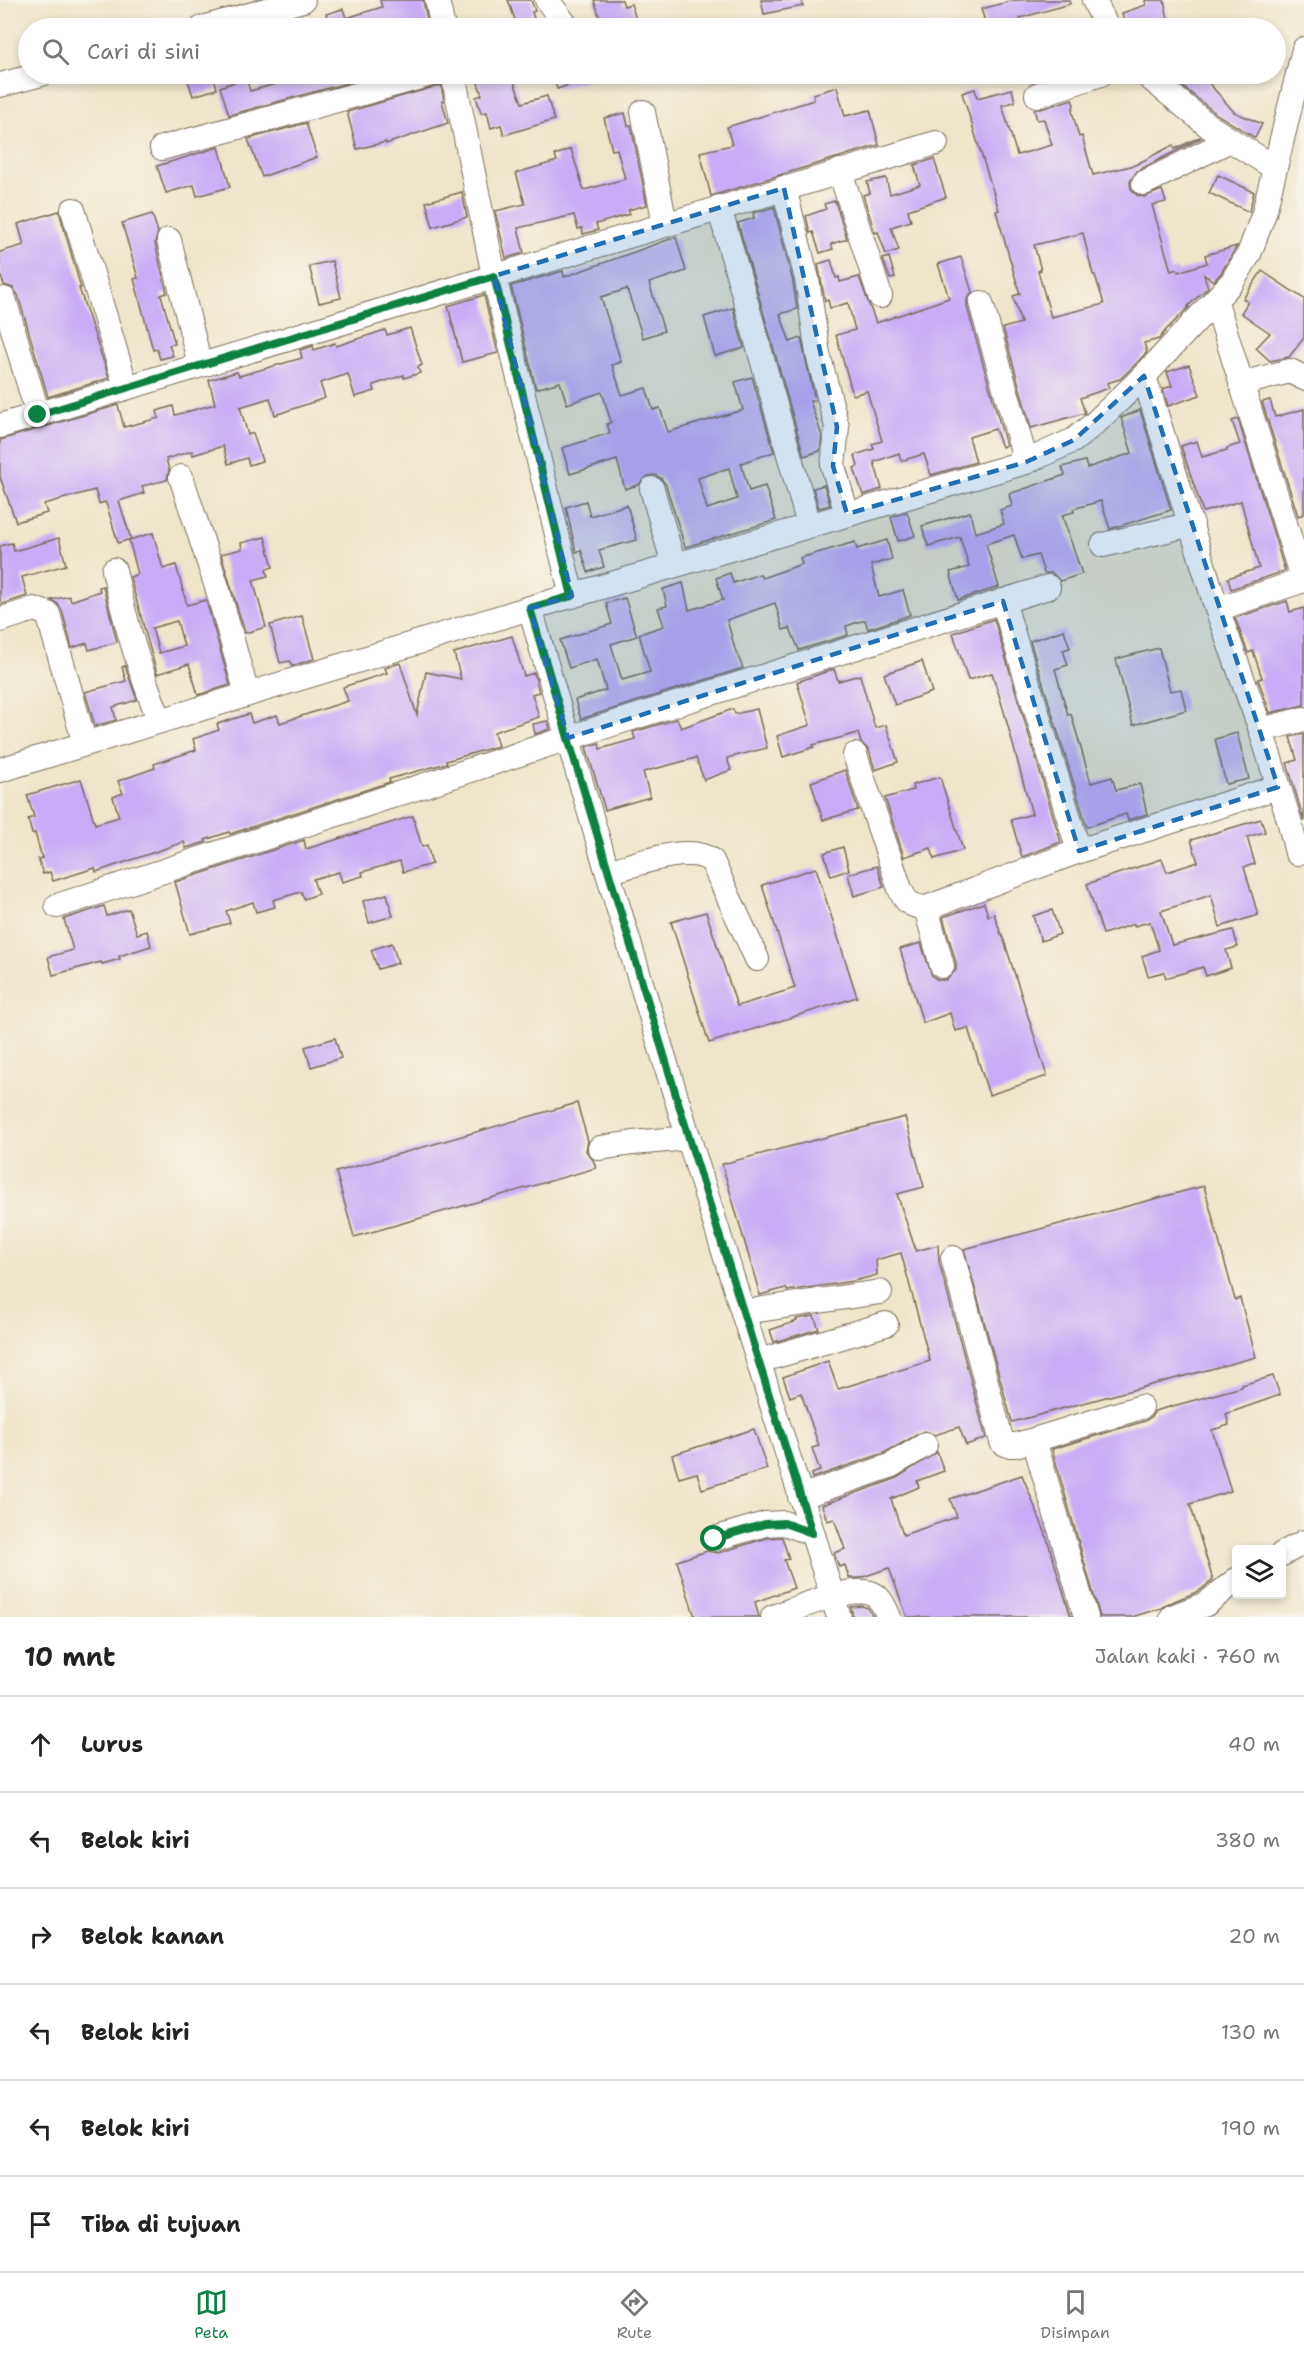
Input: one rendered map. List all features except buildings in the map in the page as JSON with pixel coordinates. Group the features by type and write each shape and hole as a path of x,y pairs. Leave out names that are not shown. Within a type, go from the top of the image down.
{"street":[{"path":"238,18 303,0"},
{"path":"436,0 440,18"},
{"path":"547,0 560,18"},
{"path":"1094,0 1102,18"},
{"path":"0,770 530,608 1026,462 1074,440 1113,407 1216,302 1232,282 1249,254 1264,213 1275,168 1295,134 1304,49"},
{"path":"0,85 18,80"},
{"path":"162,148 396,84"},
{"path":"455,84 494,276 572,596"},
{"path":"1037,95 1071,84"},
{"path":"1157,84 1210,127 1275,168"},
{"path":"643,112 665,224"},
{"path":"1144,183 1230,140"},
{"path":"0,426 936,142"},
{"path":"840,171 880,296"},
{"path":"784,188 807,279 818,354 837,427 833,466 847,514"},
{"path":"719,207 809,525"},
{"path":"73,210 126,387"},
{"path":"170,240 200,365"},
{"path":"4,299 38,415"},
{"path":"1216,302 1303,580 1217,609"},
{"path":"981,303 1026,462"},
{"path":"1241,384 1290,371 1304,378"},
{"path":"1144,376 1217,609 1261,730 1297,853"},
{"path":"181,477 217,587 247,694"},
{"path":"652,489 674,565"},
{"path":"1103,545 1192,524"},
{"path":"114,570 141,674 160,721"},
{"path":"57,906 568,738 1048,587"},
{"path":"1003,601 1078,851"},
{"path":"530,608 689,1138 721,1212 743,1312 836,1606"},
{"path":"0,620 34,609 45,611 48,614 84,744"},
{"path":"1261,730 1304,719"},
{"path":"855,755 900,889 912,906 926,908 1078,851 1278,787"},
{"path":"608,872 687,853 706,856 712,861 757,959"},
{"path":"926,908 942,966"},
{"path":"600,1148 689,1138"},
{"path":"953,1258 1002,1442 1008,1445 1034,1440 1141,1407"},
{"path":"743,1312 880,1292"},
{"path":"759,1362 886,1324"},
{"path":"1034,1440 1086,1617"},
{"path":"800,1497 890,1466 926,1445"},
{"path":"714,1539 765,1524 784,1523 812,1533"},
{"path":"1286,1551 1304,1542"},
{"path":"1173,1617 1206,1604 1232,1583"},
{"path":"773,1617 836,1606 865,1592 875,1595 882,1602 889,1617"}],"highlighted area":[{"path":"784,188 837,427 833,466 847,514 1026,462 1074,440 1144,376 1278,787 1079,851 1003,601 568,738 530,608 572,596 494,276"}],"route":[{"path":"38,415 494,276 572,596 530,608 689,1138 812,1533 784,1523 765,1524 714,1539"}]}
